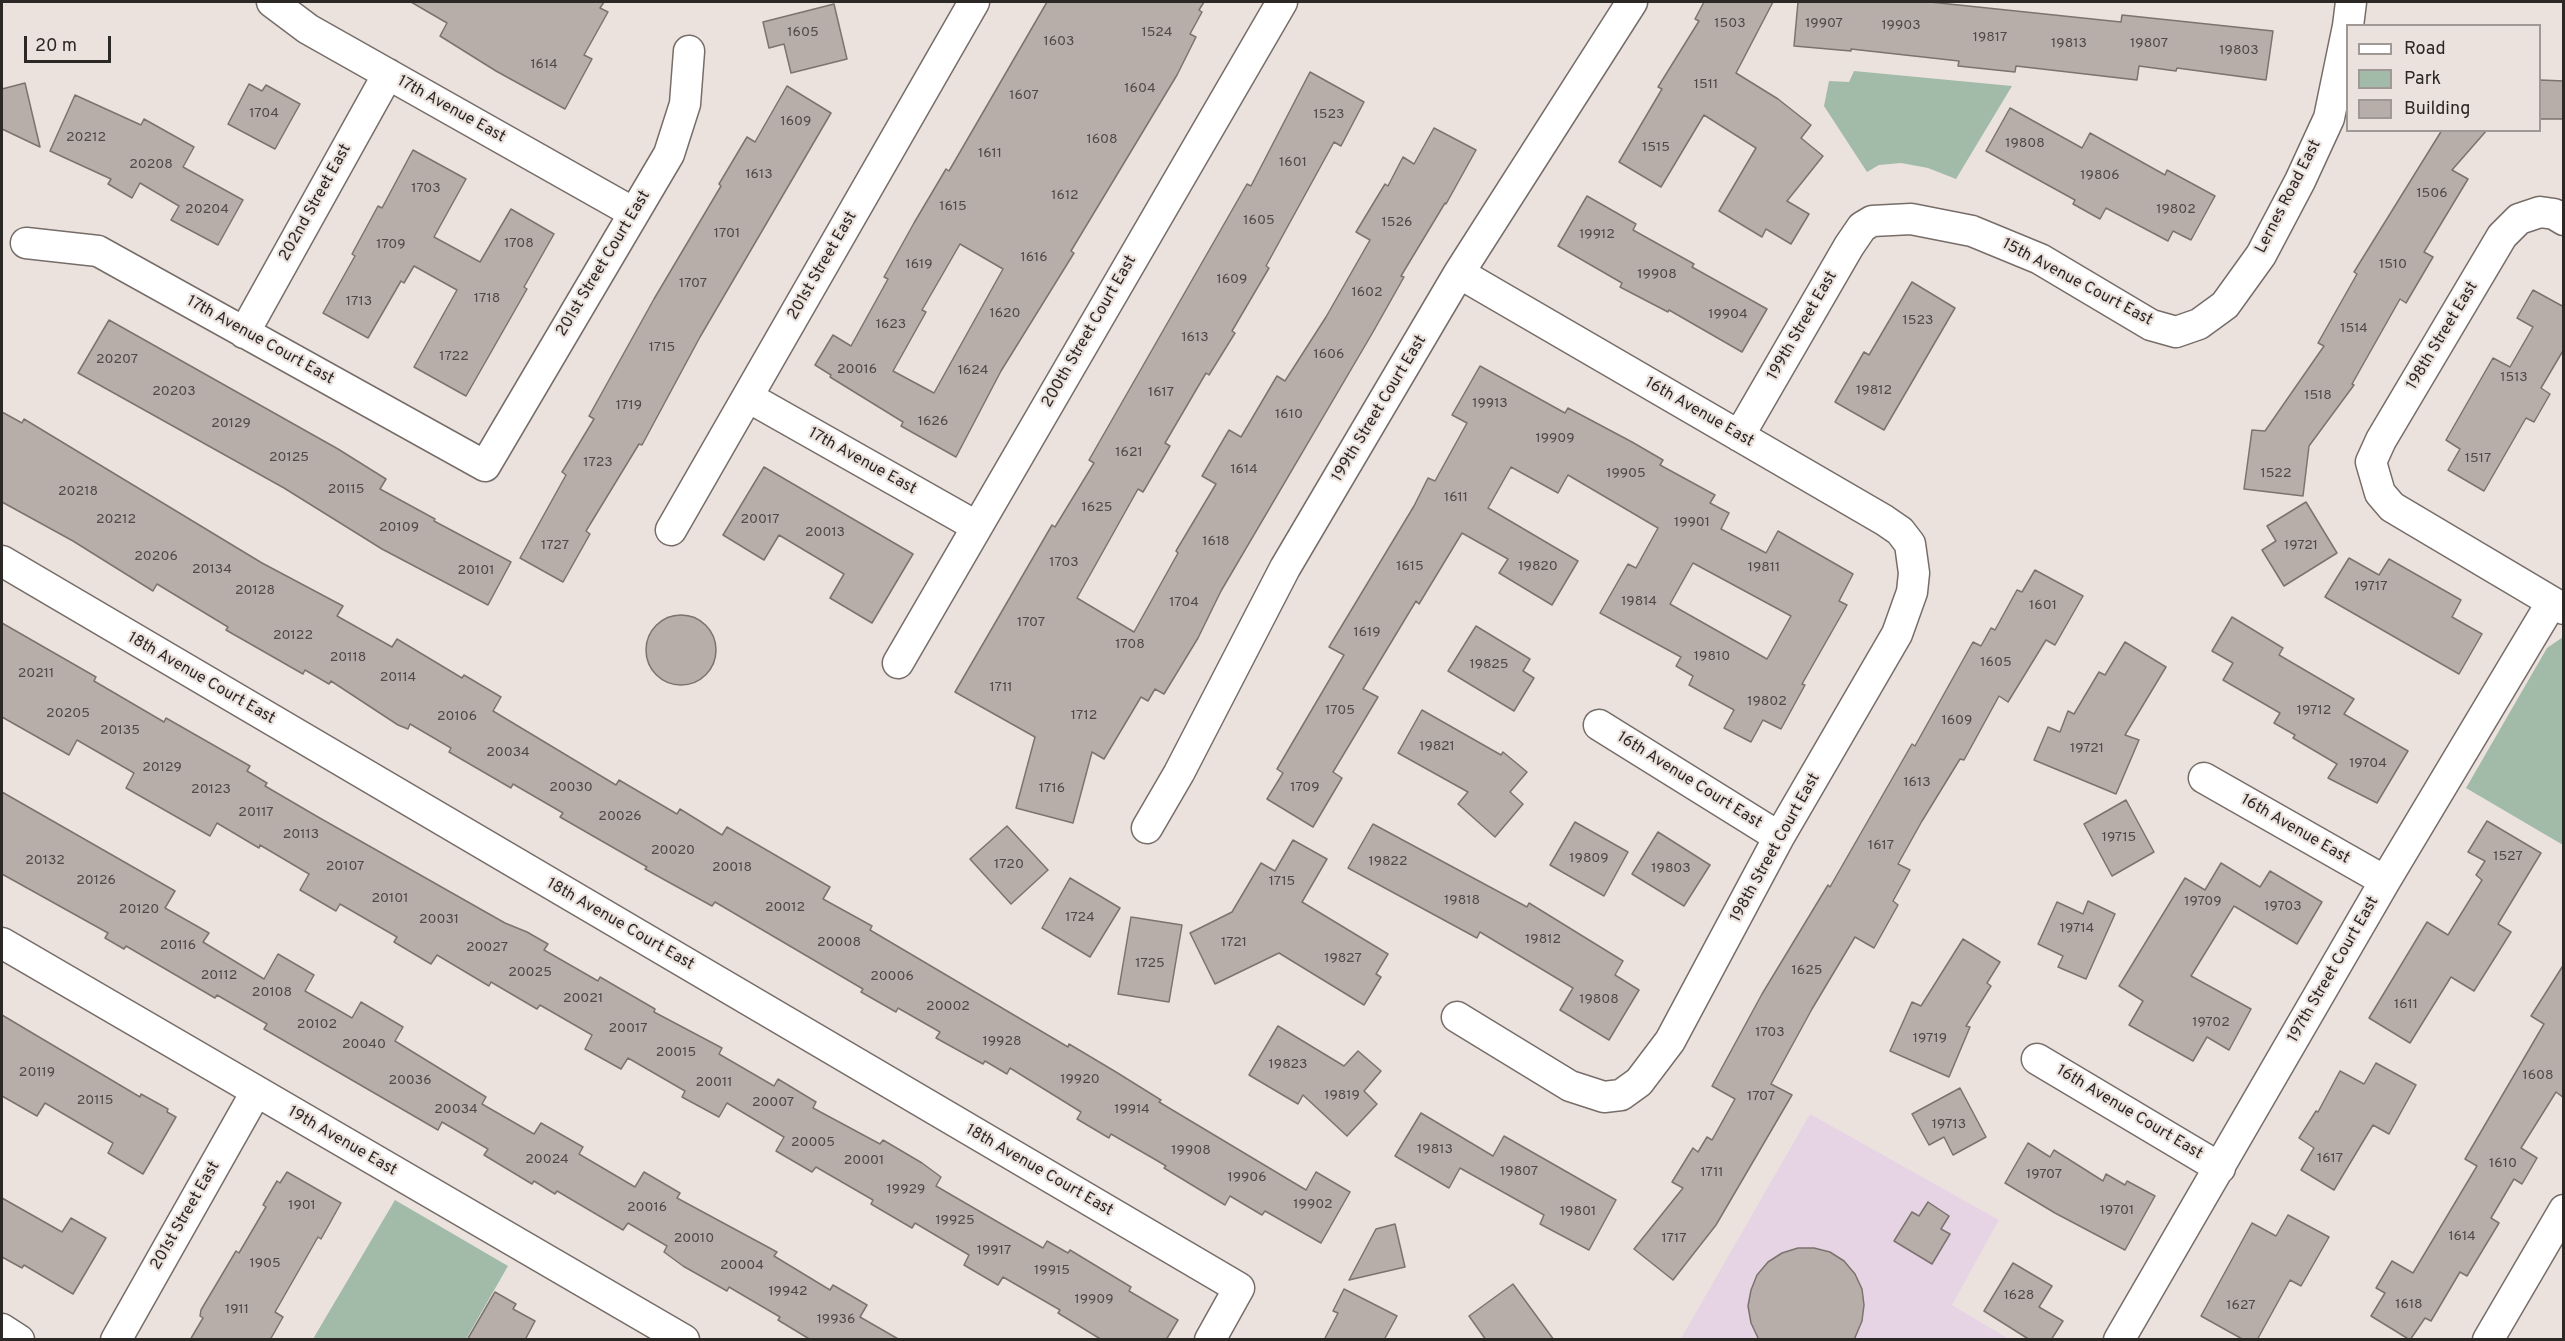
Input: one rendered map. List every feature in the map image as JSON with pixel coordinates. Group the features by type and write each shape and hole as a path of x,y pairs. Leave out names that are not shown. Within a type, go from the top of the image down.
{"street":[{"name":"17th Avenue East","path":"272,2 308,29 634,213"},
{"name":"201st Street East","path":"671,531 974,2"},
{"name":"200th Street Court East","path":"898,663 1282,2"},
{"name":"199th Street Court East","path":"1147,828 1179,773 1285,568 1459,273 1632,2"},
{"name":"Lernes Road East","path":"2348,24 2351,2"},
{"name":"Lernes Road East","path":"2176,332 2199,324 2225,305 2261,255 2300,181 2329,118 2346,40"},
{"name":"201st Street Court East","path":"485,466 669,154 685,104 689,51"},
{"name":"202nd Street East","path":"244,333 388,74"},
{"name":"198th Street East","path":"2552,216 2519,219 2502,236 2381,440 2371,462 2380,493 2392,507 2558,605"},
{"name":"15th Avenue Court East","path":"1872,221 1911,219 1972,231 2040,259 2151,325 2176,332"},
{"name":"199th Street East","path":"1739,436 1849,246 1862,227 1872,221"},
{"name":"17th Avenue Court East","path":"26,243 98,251 485,466"},
{"name":"16th Avenue East","path":"1459,273 1900,531 1910,544 1914,573"},
{"name":"17th Avenue East","path":"748,398 976,526"},
{"name":"18th Avenue Court East","path":"2,561 1239,1288 1210,1340"},
{"name":"198th Street Court East","path":"1457,1017 1570,1086 1604,1097 1621,1095 1639,1082 1670,1041 1779,837 1897,634 1912,592 1914,573"},
{"name":"197th Street Court East","path":"2119,1340 2385,881 2558,605"},
{"name":"16th Avenue Court East","path":"1599,725 1779,837"},
{"name":"16th Avenue East","path":"2204,778 2385,881"},
{"name":"19th Avenue East","path":"2,943 684,1340"},
{"name":"16th Avenue Court East","path":"2037,1059 2220,1168"},
{"name":"201st Street East","path":"116,1340 256,1092"},
{"path":"2488,1340 2564,1210"},
{"path":"2,1329 19,1340"}],"shaded area":[{"path":"1810,1114 1999,1220 1952,1305 2009,1339 1680,1340"}],"green space":[{"path":"1854,71 2012,86 1956,179 1928,168 1901,163 1879,165 1867,172 1824,106 1829,81 1849,82"},
{"path":"2563,637 2563,845 2466,788 2547,648"},
{"path":"395,1200 508,1266 466,1339 313,1339"}],"building":[{"path":"411,2 604,2 600,8 608,12 584,55 592,59 565,109 496,71 440,36 447,23"},
{"path":"1047,2 1204,2 1199,10 1202,12 1190,34 1196,37 1177,75 1071,251 1074,253 1001,371 956,457 901,426 903,422 830,377 831,375 815,365 833,335 851,346 888,279 884,277 914,223 946,169 949,171","holes":["960,244 1003,269 934,393 893,371 926,312 922,310"]},
{"path":"1704,2 1773,2 1736,73 1778,99 1811,125 1801,138 1823,156 1787,201 1809,214 1791,244 1766,229 1762,237 1719,211 1756,148 1704,115 1661,187 1619,162 1662,89 1658,87 1699,21 1695,19"},
{"path":"1798,2 1930,2 2121,22 2122,15 2273,31 2266,80 2177,68 2176,71 2139,66 2137,80 2016,66 2015,72 1958,66 1959,61 1851,49 1851,51 1794,46"},
{"path":"834,4 847,59 791,73 784,44 769,48 763,22"},
{"path":"1310,72 1364,102 1341,146 1334,142 1266,266 1269,268 1232,331 1235,333 1209,375 1206,373 1165,443 1170,446 1143,492 1138,489 1077,598 1134,632 1178,553 1176,551 1216,484 1202,476 1229,430 1241,437 1277,376 1285,381 1326,317 1370,240 1356,232 1385,184 1388,186 1403,157 1414,164 1434,128 1476,150 1446,204 1401,276 1404,277 1373,332 1221,591 1198,638 1164,694 1155,689 1148,701 1141,697 1104,759 1092,752 1073,823 1016,808 1035,737 955,692 1052,525 1055,527 1094,463 1089,460 1247,184 1251,186"},
{"path":"2541,80 2564,81 2564,119 2541,119"},
{"path":"25,83 40,147 2,129 2,89"},
{"path":"249,84 262,91 266,85 300,104 275,149 228,124"},
{"path":"787,86 831,113 700,337 642,445 639,444 586,531 590,534 563,582 520,558 566,475 562,472 594,419 589,416 654,299 721,186 719,184 747,137 755,142"},
{"path":"75,95 141,125 144,119 194,147 183,167 243,200 218,245 171,220 179,206 140,183 132,198 108,184 111,179 50,151"},
{"path":"2010,108 2082,148 2090,133 2165,175 2167,170 2215,196 2191,240 2173,231 2168,241 2106,208 2100,219 2073,204 2075,200 1986,151"},
{"path":"2441,132 2485,132 2452,170 2468,179 2424,252 2433,257 2406,303 2400,299 2352,384 2354,385 2309,446 2303,496 2244,489 2252,430 2265,431 2324,346 2318,343 2357,274 2354,272"},
{"path":"413,150 466,179 434,237 480,262 511,209 554,234 524,287 527,289 466,396 414,367 457,290 414,266 404,283 401,281 368,338 323,313 355,256 352,254 378,206 382,208"},
{"path":"1587,196 1636,224 1633,230 1694,264 1692,267 1767,309 1742,352 1669,310 1668,312 1620,287 1622,283 1558,246"},
{"path":"1912,282 1955,308 1884,430 1835,402 1864,352 1869,355"},
{"path":"2533,290 2564,307 2564,349 2541,388 2550,394 2534,422 2526,418 2484,491 2448,470 2460,449 2446,440 2493,358 2510,367 2533,327 2517,318"},
{"path":"109,320 338,449 386,479 380,489 511,562 488,605 382,549 284,488 78,373"},
{"path":"1480,366 1565,413 1568,408 1632,442 1663,460 1660,465 1715,495 1710,503 1729,513 1721,529 1766,553 1778,531 1853,574 1839,601 1847,605 1802,684 1805,685 1781,729 1763,720 1751,742 1724,728 1734,710 1689,685 1693,676 1676,666 1681,657 1600,613 1628,564 1636,568 1658,528 1568,475 1558,493 1511,467 1488,508 1578,561 1552,605 1499,573 1508,559 1462,533 1419,604 1416,601 1363,689 1378,697 1333,772 1342,778 1313,827 1267,799 1283,773 1277,769 1344,655 1329,647 1414,506 1428,478 1435,481 1467,423 1452,415","holes":["1693,563 1791,616 1767,659 1670,604"]},
{"path":"2,412 22,423 24,419 262,563 343,606 337,616 392,647 397,639 462,678 464,675 501,697 493,711 616,785 619,780 677,814 680,809 722,835 727,827 830,887 823,899 872,926 870,930 1068,1047 1069,1044 1116,1072 1161,1100 1159,1102 1306,1190 1316,1172 1350,1192 1321,1243 1265,1211 1262,1215 1230,1196 1225,1205 1164,1168 1166,1166 1156,1160 1111,1134 1109,1138 1077,1119 1081,1112 1010,1068 1007,1074 985,1061 983,1064 936,1038 940,1032 898,1008 896,1012 861,992 863,989 715,902 712,906 645,869 647,867 560,817 563,813 513,784 511,788 449,752 451,748 410,724 408,729 398,725 331,681 329,684 305,670 303,674 226,630 228,627 157,584 153,591 73,541 2,502"},
{"path":"764,467 913,554 872,623 830,598 844,574 779,535 764,560 723,535"},
{"path":"2306,502 2337,553 2284,586 2262,550 2276,541 2267,526"},
{"path":"2349,558 2379,575 2389,559 2461,600 2452,617 2482,634 2459,674 2325,597"},
{"path":"2035,570 2083,596 2055,645 2046,640 2008,702 1999,696 1964,760 1960,759 1922,821 1898,864 1910,870 1893,901 1898,905 1874,948 1855,937 1771,1084 1792,1095 1716,1225 1673,1280 1634,1249 1683,1188 1672,1182 1693,1148 1698,1152 1707,1137 1712,1140 1735,1099 1712,1086 1762,994 1828,885 1830,887 1912,744 1915,746 1973,642 1981,646 1991,628 1995,630 2017,590 2022,592"},
{"path":"681,615 700,621 710,631 716,650 710,669 700,679 681,685 662,679 652,669 646,650 652,631 662,621"},
{"path":"2232,617 2283,648 2279,655 2354,699 2344,714 2408,751 2377,803 2328,778 2337,764 2293,738 2295,735 2274,723 2280,713 2223,680 2233,663 2212,651"},
{"path":"2,623 96,677 94,681 164,722 166,718 250,766 247,771 267,783 265,786 505,923 548,944 544,950 598,981 600,977 655,1009 654,1012 722,1048 719,1054 774,1086 778,1079 816,1102 813,1108 880,1144 883,1140 922,1163 941,1177 936,1186 1043,1248 1047,1241 1068,1253 1070,1250 1131,1287 1129,1291 1178,1320 1166,1340 1102,1340 1058,1313 1060,1310 1003,1277 998,1285 964,1265 969,1255 915,1223 912,1228 871,1204 873,1200 816,1167 812,1172 776,1151 784,1137 727,1103 719,1117 682,1097 685,1091 628,1058 621,1069 585,1049 592,1035 540,1005 537,1009 491,982 489,986 437,955 431,964 394,942 397,937 340,904 336,911 300,890 309,874 260,845 259,848 217,823 210,836 126,788 134,773 77,740 69,755 2,717"},
{"path":"1476,626 1530,659 1523,671 1534,678 1514,711 1448,671"},
{"path":"2125,642 2166,667 2125,735 2139,740 2116,794 2034,760 2048,727 2060,732 2068,711 2074,714 2099,672 2105,675"},
{"path":"1422,710 1501,755 1503,752 1527,772 1510,792 1523,804 1495,837 1458,804 1468,792 1398,753"},
{"path":"2,792 175,891 165,908 209,933 203,942 264,979 278,954 314,975 305,991 352,1018 361,1002 403,1027 395,1041 486,1097 482,1104 534,1134 541,1123 583,1147 579,1154 635,1187 644,1172 680,1193 677,1198 777,1252 774,1256 830,1290 833,1285 867,1305 860,1317 900,1340 811,1340 778,1320 780,1317 729,1287 727,1291 683,1266 664,1252 667,1246 628,1223 623,1230 557,1191 555,1194 534,1181 532,1184 484,1155 488,1149 442,1122 438,1130 264,1029 267,1024 217,995 215,998 126,946 124,949 105,938 108,933 2,874"},
{"path":"2126,800 2154,852 2112,876 2084,824"},
{"path":"2487,821 2541,853 2498,924 2511,932 2474,991 2451,977 2410,1043 2369,1018 2427,922 2448,935 2482,880 2476,875 2485,861 2468,852"},
{"path":"1575,822 1628,852 1604,896 1550,865"},
{"path":"1373,824 1527,907 1529,903 1623,961 1615,975 1639,990 1609,1040 1560,1010 1573,988 1480,932 1477,938 1348,868"},
{"path":"1007,826 1048,870 1011,904 970,859"},
{"path":"1658,832 1710,865 1684,906 1632,874"},
{"path":"1293,840 1327,859 1302,902 1388,954 1376,974 1381,977 1364,1005 1279,953 1215,984 1190,933 1232,912 1261,863 1275,871"},
{"path":"2221,863 2260,887 2270,871 2322,902 2297,944 2234,906 2191,976 2251,1009 2229,1050 2207,1037 2193,1061 2129,1025 2143,1001 2119,986 2185,878 2205,890"},
{"path":"1070,878 1120,908 1090,957 1042,928"},
{"path":"2088,901 2115,914 2086,979 2058,967 2063,956 2038,944 2057,902 2083,914"},
{"path":"1131,917 1182,925 1169,1002 1118,994"},
{"path":"1963,939 2000,962 1987,983 1991,986 1966,1026 1970,1027 1949,1077 1890,1051 1912,1002 1921,1006"},
{"path":"2564,964 2564,1098 2556,1092 2521,1148 2537,1158 2522,1184 2514,1179 2491,1218 2499,1223 2467,1276 2460,1272 2431,1321 2425,1318 2410,1340 2371,1316 2385,1293 2376,1288 2392,1261 2413,1273 2477,1166 2465,1159 2544,1024 2531,1016"},
{"path":"2,1015 140,1097 141,1094 168,1109 167,1112 176,1117 143,1174 108,1153 113,1143 45,1103 37,1116 2,1096"},
{"path":"1278,1026 1344,1066 1358,1051 1381,1071 1364,1091 1377,1104 1347,1136 1303,1095 1298,1104 1249,1075"},
{"path":"2376,1063 2416,1085 2389,1134 2373,1125 2334,1190 2301,1170 2314,1148 2299,1138 2316,1111 2318,1112 2340,1071 2364,1084"},
{"path":"1960,1088 1986,1137 1953,1155 1944,1137 1929,1145 1912,1114"},
{"path":"1421,1113 1493,1156 1504,1136 1616,1200 1589,1250 1540,1224 1544,1215 1460,1168 1449,1188 1395,1156"},
{"path":"2028,1143 2050,1157 2054,1150 2103,1181 2106,1174 2125,1185 2127,1181 2155,1196 2125,1250 2055,1213 2005,1183"},
{"path":"287,1172 341,1203 321,1239 318,1237 275,1312 283,1317 270,1340 190,1340 203,1318 200,1316 201,1310 236,1251 239,1253 266,1207 263,1205 277,1181 280,1183"},
{"path":"2,1198 62,1232 71,1218 106,1238 73,1294 24,1265 22,1268 2,1257"},
{"path":"1928,1202 1949,1216 1941,1229 1950,1234 1932,1264 1894,1241 1912,1212 1919,1216"},
{"path":"2288,1215 2329,1237 2301,1286 2290,1280 2257,1340 2244,1340 2201,1316 2252,1223 2276,1236"},
{"path":"1395,1224 1405,1267 1349,1280 1376,1229"},
{"path":"1798,1248 1814,1248 1830,1252 1844,1261 1855,1274 1862,1289 1864,1305 1862,1321 1854,1340 1759,1340 1751,1323 1748,1306 1757,1275 1768,1262 1782,1253"},
{"path":"2013,1263 2052,1286 2039,1307 2063,1321 2051,1340 2030,1340 1984,1311"},
{"path":"1513,1284 1554,1340 1486,1340 1469,1316"},
{"path":"1344,1289 1397,1316 1384,1340 1324,1340 1338,1313 1333,1311"},
{"path":"495,1292 516,1304 513,1309 535,1321 525,1340 467,1340"}]}
